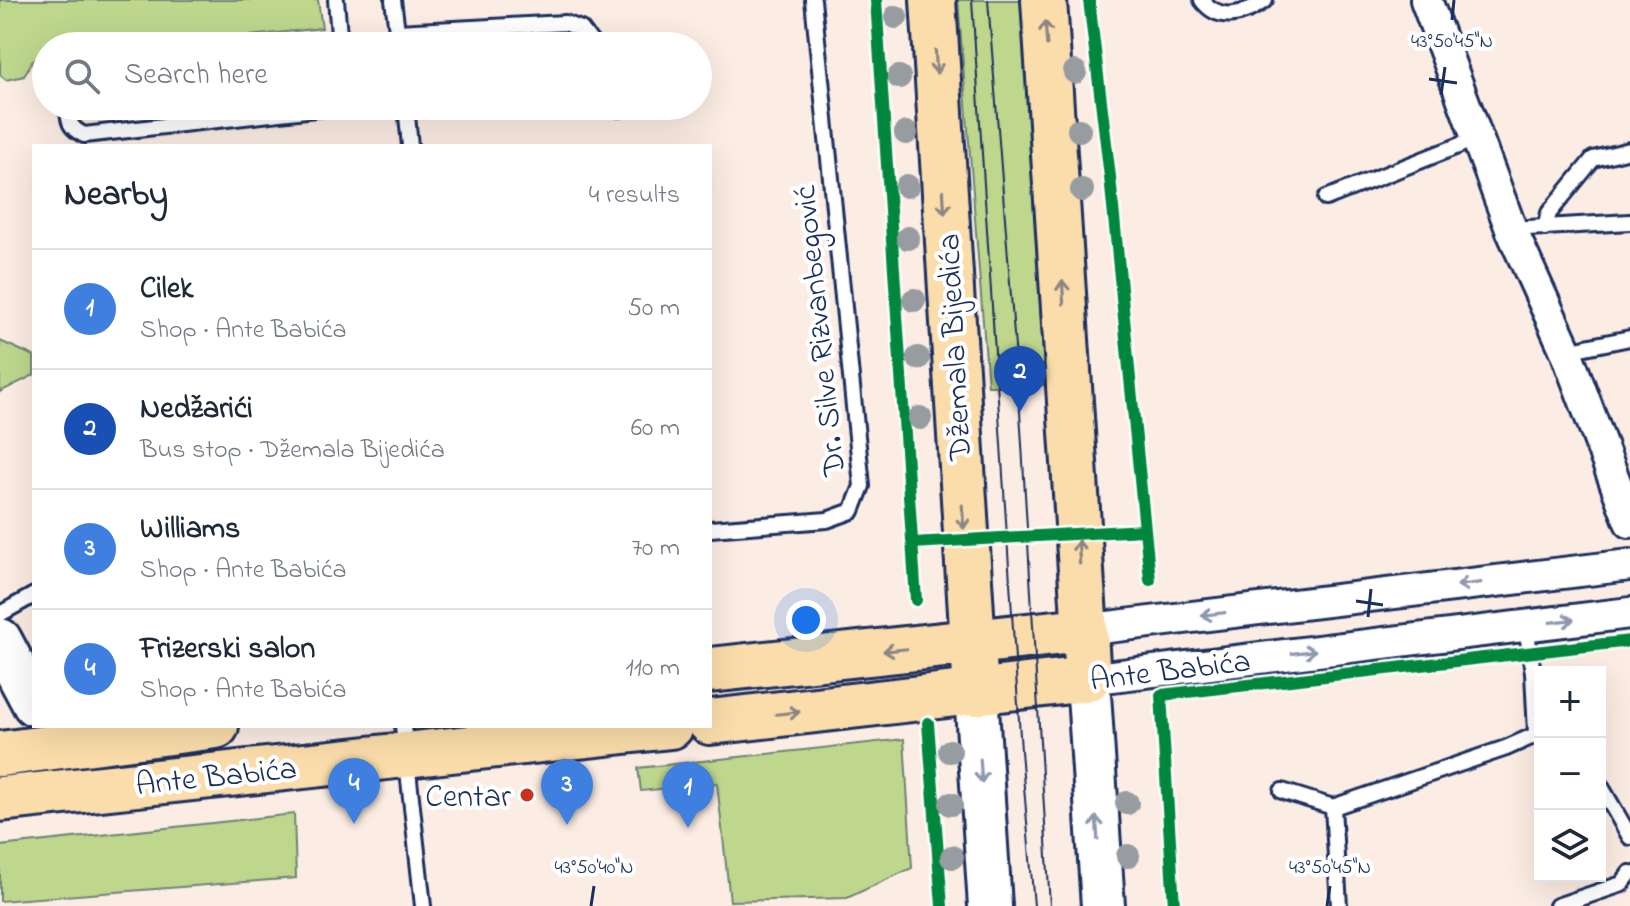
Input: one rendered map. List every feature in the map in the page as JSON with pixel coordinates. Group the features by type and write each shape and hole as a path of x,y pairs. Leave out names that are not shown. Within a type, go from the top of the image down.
{"main road":[{"name":"Džemala Bijedića","path":"933,0 976,693"},
{"path":"1044,0 1103,906"},
{"name":"Ante Babića","path":"712,670 1083,630"},
{"path":"0,640 32,700"},
{"name":"Ante Babića","path":"712,722 1088,679"},
{"path":"976,693 990,906"},
{"name":"Ante Babića","path":"0,754 51,737 186,728"},
{"name":"Ante Babića","path":"0,799 80,790 404,740 633,728"},
{"path":"51,737 80,790"}],"street":[{"path":"1426,0 1511,229 1566,351 1630,522"},
{"name":"Ante Babića","path":"1083,630 1630,565"},
{"name":"Ante Babića","path":"1088,679 1630,613"}],"lane":[{"path":"336,0 339,32"},
{"path":"393,0 397,32"},
{"name":"Dr. Silve Rizvanbegović","path":"712,529 827,520 852,511 862,486 813,0"},
{"path":"1202,0 1208,9 1232,16 1253,10 1265,0"},
{"path":"471,32 565,23 583,32"},
{"path":"68,120 73,130 84,135 217,120"},
{"path":"407,120 410,144"},
{"path":"1326,198 1478,138"},
{"path":"1545,228 1549,213 1593,159 1630,150"},
{"path":"1511,229 1630,222"},
{"path":"1566,351 1630,338"},
{"path":"0,614 32,596"},
{"path":"1526,626 1534,685"},
{"path":"1282,791 1333,807 1506,748 1534,735"},
{"path":"404,740 423,906"},
{"path":"1606,795 1630,837"},
{"path":"1333,807 1339,906"},
{"path":"1557,906 1622,884 1630,873"}],"green space":[{"path":"0,0 318,0 322,28 286,32 32,32 32,62 24,76 6,80 0,75"},
{"path":"958,0 1021,0 1045,385 988,386"},
{"path":"0,341 32,355 32,376 0,392"},
{"path":"904,739 912,868 847,898 730,901 717,783 641,791 638,768"},
{"path":"294,814 296,878 0,901 0,846"}],"tram line":[{"path":"972,0 1034,906"},
{"path":"988,0 1020,412 1050,906"}],"cycle path":[{"path":"876,0 916,600"},
{"path":"1089,0 1150,580"},
{"path":"913,543 1144,530"},
{"path":"1174,906 1161,695 1630,641"},
{"path":"928,723 942,906"}],"place":[{"name":"Nedžarići","path":"1020,412"},
{"name":"Centar","path":"527,795"},
{"name":"Frizerski salon","path":"354,824"},
{"name":"Williams","path":"567,825"},
{"name":"Cilek","path":"688,828"}]}
